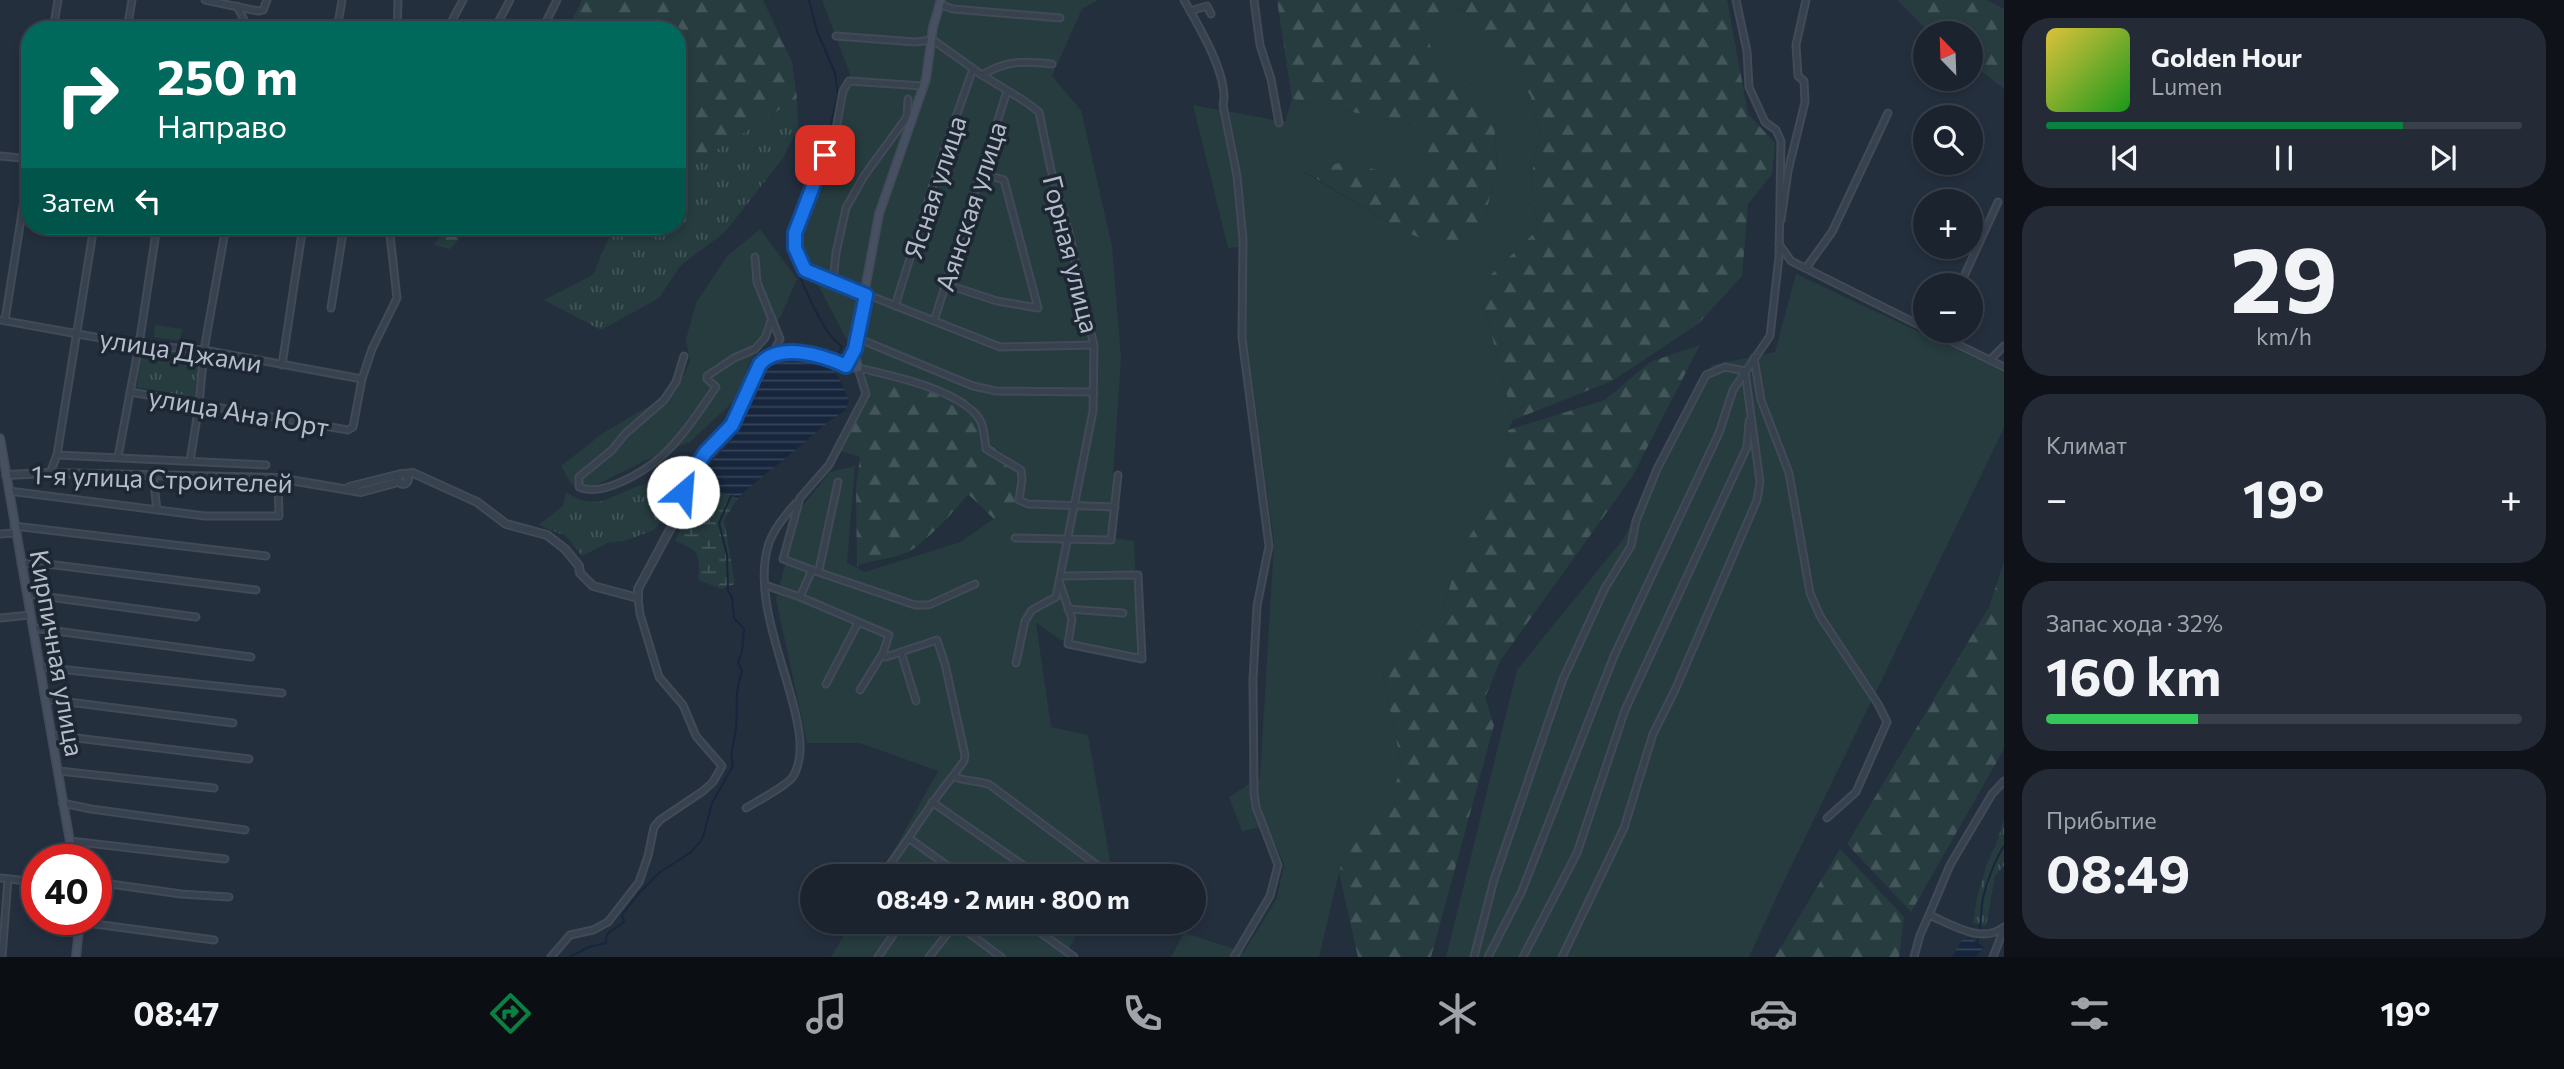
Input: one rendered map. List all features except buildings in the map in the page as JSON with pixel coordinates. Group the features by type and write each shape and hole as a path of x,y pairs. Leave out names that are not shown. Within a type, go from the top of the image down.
{"main road":[{"path":"855,349 858,368 846,366 855,349 879,214 910,115 923,86 940,2"},
{"name":"Кирпичная улица","path":"0,438 71,844"},
{"path":"78,957 79,935"}],"street":[{"path":"54,21 58,0"},
{"path":"128,21 132,0"},
{"path":"205,0 257,11 263,10 267,0"},
{"path":"338,21 342,0"},
{"path":"397,21 398,0"},
{"path":"452,21 463,0"},
{"path":"499,21 510,0"},
{"path":"546,21 557,0"},
{"path":"1184,0 1217,66 1226,96 1223,105 1237,176 1242,239 1242,338 1269,546 1257,606 1253,680 1254,793 1256,807 1278,865 1270,896 1234,957"},
{"path":"1254,0 1260,45 1271,79 1279,123"},
{"path":"1488,957 1531,870 1614,656 1719,433 1733,390 1770,336 1779,244 1781,141 1776,130 1765,122 1749,87 1747,51 1736,0"},
{"path":"1779,230 1786,201 1788,171 1805,102 1804,81 1798,76 1796,46 1806,0"},
{"path":"940,2 953,9 1060,18"},
{"path":"1190,11 1206,3 1211,15"},
{"path":"237,6 244,21"},
{"path":"836,36 915,42 933,40"},
{"name":"Горная улица","path":"933,40 1038,112 1071,240 1094,345 1094,392 1060,584"},
{"path":"982,75 1012,61 1052,64"},
{"name":"Ясная улица","path":"895,306 942,156 973,69"},
{"path":"923,86 849,81 835,129 795,233 795,248 805,270 1000,347 1094,345"},
{"name":"Аянская улица","path":"934,321 1007,91"},
{"path":"833,281 846,208 864,176 910,115 908,99"},
{"path":"1806,268 1832,232 1888,113"},
{"path":"0,156 21,159"},
{"path":"945,284 997,301 1038,308 1004,180 981,173"},
{"path":"1965,273 1997,201"},
{"path":"2,320 21,211"},
{"path":"50,473 57,455 92,235"},
{"path":"118,457 156,235"},
{"path":"191,461 200,405 204,350 224,235"},
{"path":"282,365 302,235"},
{"path":"331,308 343,235"},
{"path":"362,379 372,349 397,298 390,235"},
{"path":"1779,244 1791,261 1913,322"},
{"path":"551,957 570,935 593,930 608,922 639,881 654,827 703,791 713,782 722,766 696,736 684,705 659,677 636,599 638,589 674,522 688,478 706,452 732,425 760,364 774,353 780,339 757,282 755,257"},
{"path":"684,356 676,382 664,400 625,434 612,450 579,477 579,487 592,491 614,485 637,474 663,455 716,387 707,376 734,358 755,349 765,338 772,318"},
{"name":"улица Джами","path":"2,320 139,345 204,350 362,379"},
{"path":"857,338 973,386 996,391 1094,392"},
{"path":"1955,343 2004,367"},
{"path":"1990,360 2004,346"},
{"path":"774,353 833,360 846,366"},
{"path":"1754,358 1761,400 1789,473 1810,593 1820,615 1887,722 1856,792 1827,818"},
{"path":"1474,957 1494,880 1563,679 1605,588 1631,546 1636,521 1657,469 1706,375 1725,367 1745,371"},
{"path":"746,808 786,785 794,776 802,741 787,677 772,630 765,585 768,545 800,498 829,465 866,394 858,368 891,375 969,406 981,422 986,449 1021,470 1019,500 1028,504 1115,508"},
{"path":"1562,957 1623,828 1653,734 1675,690 1757,500 1760,482 1745,371"},
{"name":"улица Ана Юрт","path":"130,391 348,430 353,427 362,379"},
{"path":"1523,957 1577,853 1626,710 1747,447 1750,414"},
{"path":"57,455 266,465"},
{"name":"1-я улица Строителей","path":"6,475 50,473 278,478 362,492 413,473"},
{"path":"401,477 408,477 407,482 413,473 477,502 506,524 547,536 565,549 579,566 580,573 593,586 636,599"},
{"path":"153,475 157,510"},
{"path":"1015,538 1111,540 1118,475"},
{"name":"1-я улица Строителей","path":"9,491 205,516 279,516 278,478"},
{"path":"800,597 815,570 838,482"},
{"path":"800,498 783,559 915,605 929,605 975,584"},
{"path":"0,534 15,529 267,556"},
{"path":"21,564 39,563 256,590"},
{"path":"1060,584 1072,619 1068,644 1142,659 1138,575 1061,576"},
{"path":"1016,663 1025,621 1032,610 1056,597 1060,584"},
{"path":"765,585 889,635 883,653 860,690"},
{"path":"27,594 196,617"},
{"path":"1069,609 1123,613"},
{"path":"0,618 30,615"},
{"path":"826,684 858,623"},
{"path":"33,628 251,657"},
{"path":"883,653 886,657 937,640 965,755 964,761 932,802 910,839 890,864"},
{"path":"901,652 916,701"},
{"path":"40,667 282,693"},
{"path":"45,699 233,723"},
{"path":"52,735 250,759"},
{"path":"59,771 214,788"},
{"path":"953,776 990,785 1096,864"},
{"path":"1914,957 1920,935 1950,865 1992,794 2004,781"},
{"path":"932,802 1021,864"},
{"path":"62,803 245,830"},
{"path":"910,839 945,864"},
{"path":"70,841 225,859"},
{"path":"0,878 21,880"},
{"path":"2,957 8,878"},
{"path":"112,884 181,894 229,897"},
{"path":"1929,915 1973,933 1997,933 2004,928"},
{"path":"112,925 214,940"},
{"path":"1993,957 2004,928"},
{"path":"878,957 894,934"},
{"path":"929,957 947,934"},
{"path":"970,934 1001,957"},
{"path":"1042,934 1074,957"}],"green space":[{"path":"582,0 763,0 792,62 797,98 686,167 686,21 572,21"},
{"path":"822,0 1098,0 1082,9 1052,76 1081,110 1112,246 1121,358 1109,537 1134,541 1139,655 1063,641 1036,623 1051,727 1088,735 1111,864 886,864 938,771 860,743 807,743 776,599 800,509 830,472 855,466 847,563 865,572 960,542 1024,498 1024,467 990,445 984,418 971,402 860,365 807,264 799,234 841,127 850,74"},
{"path":"1277,0 1727,0 1748,114 1775,143 1772,174 1748,204 1742,276 1698,324 1612,381 1513,420 1479,286 1538,229 1531,177 1540,134 1530,95 1501,62 1481,29 1462,8 1448,10 1435,61 1473,86 1494,118 1497,167 1484,223 1462,257 1399,229 1304,171 1346,161 1417,181 1416,126 1292,99"},
{"path":"1897,0 1987,0 2004,9 2004,89 1983,72 1983,21 1918,21"},
{"path":"1461,8 1482,29 1501,62 1530,95 1540,134 1531,177 1538,229 1479,286 1513,420 1508,430 1505,468 1493,498 1459,553 1444,607 1404,642 1383,675 1402,769 1379,816 1346,844 1319,957 1171,957 1183,934 1244,952 1277,898 1284,864 1267,826 1242,831 1229,797 1260,777 1274,543 1246,337 1247,246 1228,248 1193,105 1285,122 1292,99 1416,126 1431,143 1418,182 1346,161 1304,172 1399,229 1462,257 1484,223 1497,167 1494,118 1473,86 1435,61 1428,38 1448,10"},
{"path":"797,98 798,128 783,158 725,232 680,266 659,298 601,330 544,300 593,275 610,235 686,235 686,167"},
{"path":"760,229 797,279 781,316 750,361 737,398 690,442 660,453 592,487 571,484 561,466 603,433 676,390 690,362 686,339 696,303 727,256"},
{"path":"441,235 463,235 450,249 434,245"},
{"path":"1796,274 1913,329 1913,343 1942,343 2004,372 2004,428 1749,957 1446,957 1517,670 1624,538 1712,365 1775,352"},
{"path":"155,325 182,329 180,341 154,337"},
{"path":"1700,345 1632,477 1500,661 1485,698 1494,725 1431,957 1358,957 1339,872 1346,844 1379,816 1402,769 1383,675 1404,642 1444,607 1459,553 1493,498 1505,468 1508,430 1605,400 1650,362"},
{"path":"142,348 196,352 202,358 197,398 137,387"},
{"path":"869,374 897,379 870,399 867,398 869,390 865,376"},
{"path":"897,379 946,391 978,410 984,419 990,445 1024,467 1024,498 994,519 968,494 939,526 913,549 857,566 856,487 860,457 840,451 866,402"},
{"path":"683,457 690,462 666,513 654,530 624,541 607,543 582,556 566,536 539,525 563,506 566,492 590,502 600,501 652,483 671,463"},
{"path":"700,485 738,498 724,520 735,584 721,589 698,580 697,555 689,547 675,541 685,521 691,489"},
{"path":"2004,562 2004,749 1911,912 1847,844 1989,607"},
{"path":"2004,819 2004,866 1995,876 1986,926 1973,923 1987,864"},
{"path":"1840,849 1904,917 1899,957 1775,957"},
{"path":"845,934 1077,934 1065,957 831,957"}],"water":[{"path":"770,359 806,360 824,364 839,378 849,401 845,411 738,498 700,485 713,460 731,441 740,426 757,381"},
{"path":"1970,938 1984,947 1976,957 1952,957 1962,940"}],"waterway":[{"path":"809,0 817,31 835,73 838,95 829,132 788,230 791,253 815,310 827,331 842,347 836,359"},
{"path":"570,957 589,947 606,943 607,934 624,922 622,915 640,892 660,872 690,853 699,843 712,803 733,766 737,693 742,671 738,662 742,652 744,629 734,618 732,597 728,591 727,555 719,523 731,496"},
{"path":"1977,943 1985,890 2004,846"}],"route":[{"path":"683,492 688,478 706,452 732,425 748,388 766,357 781,352 823,357 846,366 855,349 866,295 805,270 795,248 795,233 825,155"}]}
